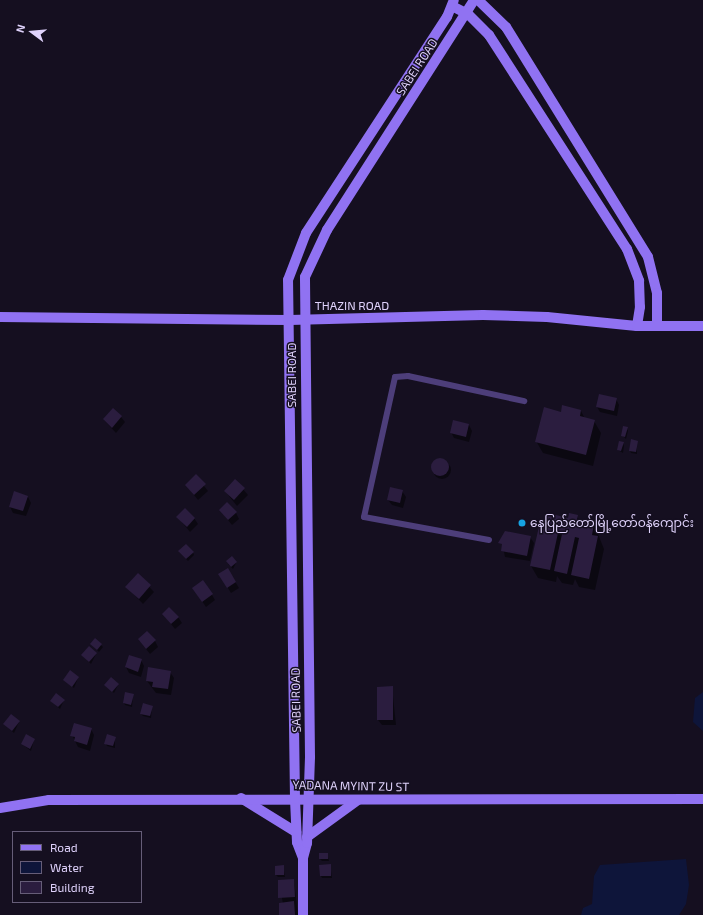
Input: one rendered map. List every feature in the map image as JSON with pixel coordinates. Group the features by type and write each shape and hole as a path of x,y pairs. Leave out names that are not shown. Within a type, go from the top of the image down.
{"street":[{"name":"SABEI ROAD","path":"303,858 307,837 309,799 305,277 313,254 468,14 474,0"},
{"path":"478,0 506,27 648,257 657,293 657,326"},
{"name":"SABEI ROAD","path":"303,858 296,832 295,799 290,320 286,300 288,280 293,260 306,233 453,3"},
{"path":"453,3 468,14 489,34 513,69 627,250 639,281 640,307 637,326"},
{"name":"THAZIN ROAD","path":"0,317 290,320 497,316 637,326 703,326"},
{"path":"241,798 296,832"},
{"name":"YADANA MYINT ZU ST","path":"0,808 49,800 241,798 358,800 703,799"},
{"path":"307,837 358,800"},
{"path":"303,858 303,915"}],"lane":[{"path":"489,540 364,517 395,377 408,376 524,401"}],"water":[{"path":"703,692 703,731 693,722 695,698"},
{"path":"686,859 689,885 686,904 679,915 581,915 583,908 592,904 594,876 600,865"}],"building":[{"path":"599,394 617,398 614,411 596,407"},
{"path":"562,405 581,410 580,416 595,420 586,455 535,442 544,407 561,412"},
{"path":"113,408 122,416 112,428 103,419"},
{"path":"453,420 469,424 466,437 450,433"},
{"path":"623,426 628,427 625,437 621,436"},
{"path":"631,439 638,441 636,452 629,451"},
{"path":"619,441 624,442 621,451 617,450"},
{"path":"436,458 444,458 449,463 447,474 444,476 436,476 431,471 431,463"},
{"path":"196,474 206,484 194,495 185,485"},
{"path":"235,479 245,488 234,500 224,491"},
{"path":"390,487 403,490 400,503 387,500"},
{"path":"14,491 28,496 23,511 9,507"},
{"path":"227,502 237,512 228,520 219,510"},
{"path":"185,508 195,518 187,527 176,517"},
{"path":"548,513 568,518 569,513 578,515 577,520 594,524 592,535 598,536 589,579 571,575 579,538 575,537 567,574 554,571 562,534 558,533 550,570 530,566 540,522 546,524"},
{"path":"505,531 531,536 527,556 501,551 502,544 498,543"},
{"path":"186,544 194,552 186,559 178,551"},
{"path":"232,556 237,562 231,567 226,561"},
{"path":"228,568 236,582 227,588 218,574"},
{"path":"138,573 151,585 139,599 125,587"},
{"path":"203,580 213,594 202,602 192,588"},
{"path":"169,607 179,617 171,624 162,614"},
{"path":"147,631 156,640 146,649 138,639"},
{"path":"95,638 102,644 97,650 90,644"},
{"path":"89,646 97,653 89,662 81,655"},
{"path":"129,655 142,659 138,672 125,667"},
{"path":"148,667 171,671 168,689 152,687 153,682 146,681"},
{"path":"70,670 79,677 72,687 63,680"},
{"path":"111,677 119,684 112,692 104,685"},
{"path":"393,686 393,720 377,720 377,687"},
{"path":"125,692 134,694 131,705 123,703"},
{"path":"56,693 65,700 58,707 50,701"},
{"path":"143,703 153,706 150,716 140,714"},
{"path":"11,714 20,721 12,731 3,724"},
{"path":"74,723 92,728 87,745 74,741 75,737 70,736"},
{"path":"26,734 35,739 30,749 21,744"},
{"path":"107,734 116,737 113,746 104,744"},
{"path":"319,853 328,853 328,859 319,859"},
{"path":"331,864 331,876 320,876 319,865"},
{"path":"284,865 284,875 275,875 275,866"},
{"path":"294,879 295,897 278,898 278,880"},
{"path":"294,901 295,915 279,915 279,903"}],"place":[{"name":"နေပြည်တော်မြို့တော်ဝန်ကျောင်း","path":"522,523"}]}
